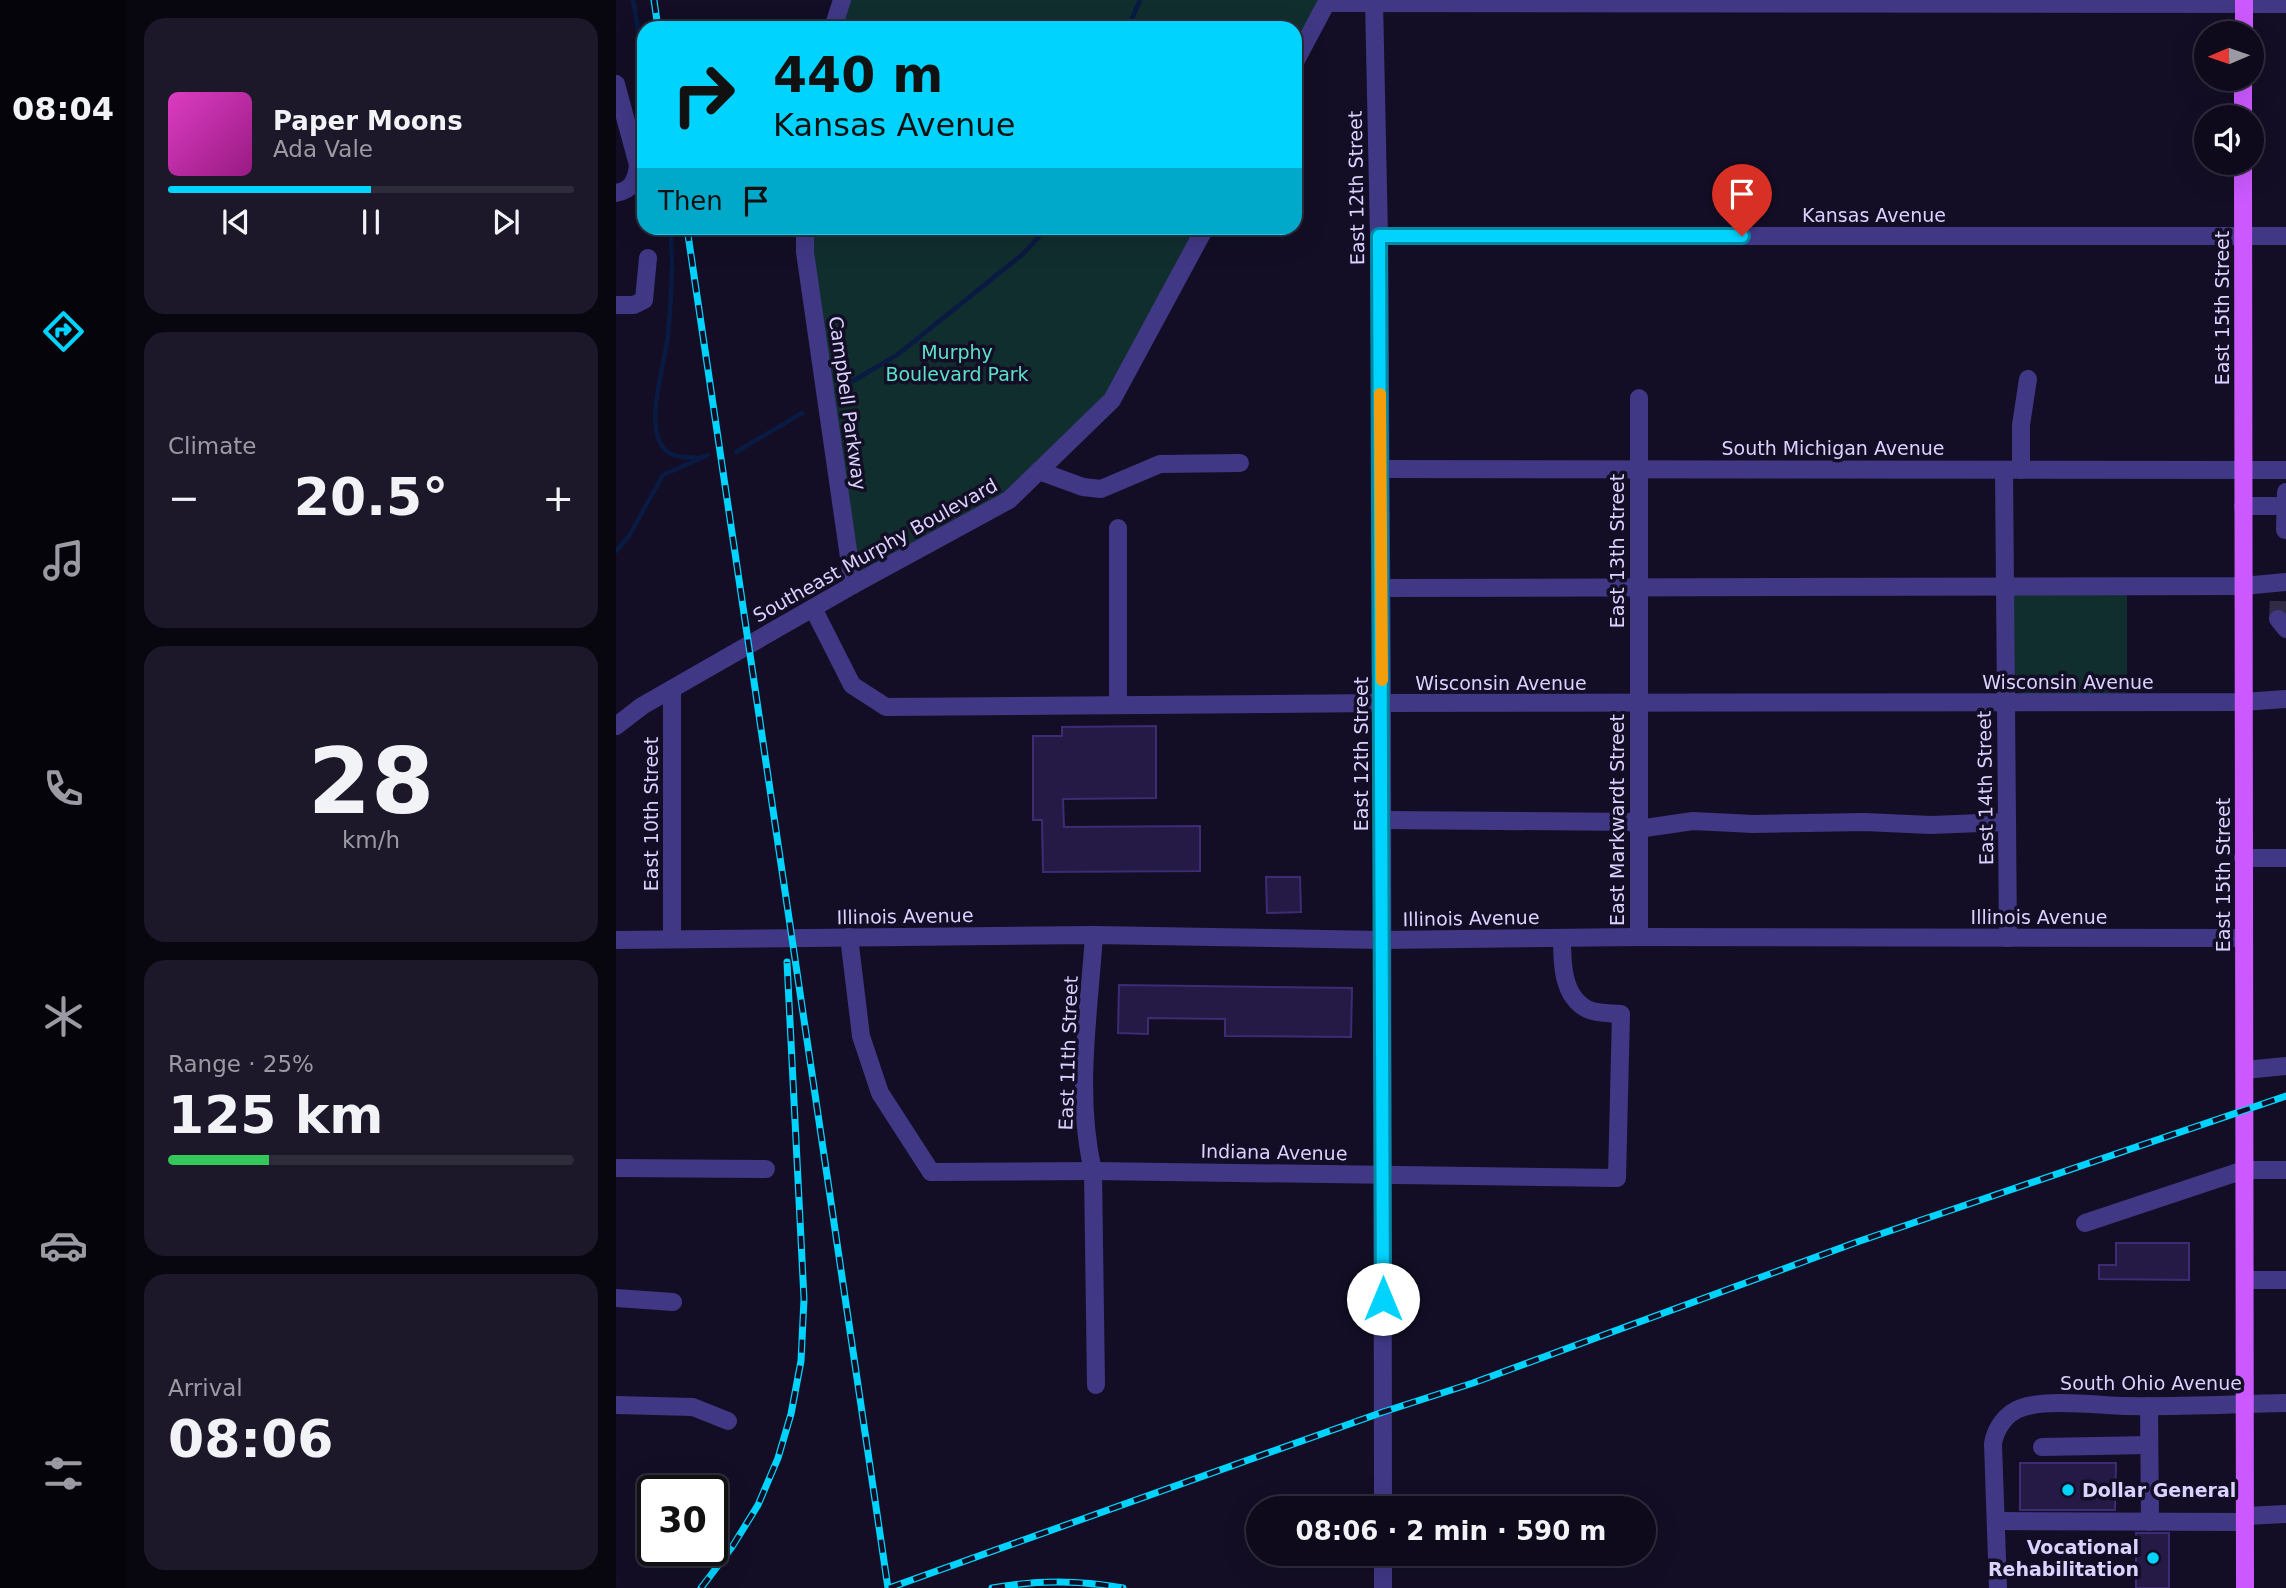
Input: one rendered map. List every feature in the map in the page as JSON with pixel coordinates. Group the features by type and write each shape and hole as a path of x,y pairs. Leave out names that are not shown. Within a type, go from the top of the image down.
{"main road":[{"path":"2244,2 2244,21"},
{"name":"East 15th Street","path":"2243,175 2245,1588"}],"street":[{"path":"835,21 842,0"},
{"path":"1302,49 1327,2 2286,4"},
{"name":"East 12th Street","path":"1374,2 1379,236 1382,704 1383,1496"},
{"path":"616,84 637,161"},
{"path":"616,193 630,188 637,172"},
{"name":"Campbell Parkway","path":"805,235 805,252 853,585"},
{"name":"Southeast Murphy Boulevard","path":"616,726 642,706 853,585 1009,500 1112,400 1201,235"},
{"name":"Kansas Avenue","path":"1379,236 2286,236"},
{"path":"616,305 634,305 645,300 648,258"},
{"name":"East 14th Street","path":"2008,937 2004,587 2013,470 2028,379"},
{"name":"East 13th Street","path":"1637,704 1639,398"},
{"path":"1039,471 1083,486 1101,489 1160,464 1240,463"},
{"name":"South Michigan Avenue","path":"1380,469 2286,470"},
{"path":"2243,506 2285,499 2285,530"},
{"path":"1118,528 1118,705"},
{"path":"1381,588 2281,586"},
{"name":"Wisconsin Avenue","path":"813,608 852,685 886,707 2243,702 2286,699"},
{"name":"East 10th Street","path":"672,689 672,939"},
{"name":"East Markwardt Street","path":"1637,704 1639,937"},
{"path":"1382,820 1638,825 1693,821 1931,825 2006,822"},
{"path":"2243,858 2286,858"},
{"name":"Illinois Avenue","path":"616,940 1094,935 1381,940 1639,937 2244,938"},
{"name":"East 11th Street","path":"1094,935 1084,1100 1086,1140 1093,1171 1096,1385"},
{"name":"Indiana Avenue","path":"849,937 861,1036 880,1093 931,1172 1093,1171 1617,1178 1621,1014 1589,1010 1578,1003 1570,992 1565,977 1562,938"},
{"path":"2245,1070 2286,1066"},
{"path":"616,1168 766,1168"},
{"path":"2085,1223 2245,1170 2286,1170"},
{"path":"2245,1280 2286,1280"},
{"path":"616,1298 673,1302"},
{"name":"South Ohio Avenue","path":"1996,1521 1994,1438 2001,1424 2016,1410 2036,1405 2286,1403"},
{"path":"616,1405 693,1407 729,1421"},
{"path":"2149,1406 2150,1522"},
{"path":"2042,1447 2150,1445"},
{"path":"1998,1588 1996,1521 2150,1522 2245,1519 2286,1514"},
{"path":"1383,1566 1383,1588"}],"green space":[{"path":"842,0 1328,0 1302,49 1302,21 835,21"},
{"name":"Murphy Boulevard Park","path":"806,235 1201,235 1112,400 1009,500 853,585"},
{"path":"2127,592 2127,693 2022,694 2014,688 2012,593"}],"building":[{"path":"1156,726 1156,798 1063,799 1064,827 1200,826 1200,871 1043,872 1042,820 1033,820 1033,736 1062,736 1062,727"},
{"path":"1266,877 1300,877 1301,912 1267,913"},
{"path":"1119,985 1352,988 1351,1037 1225,1036 1225,1019 1148,1018 1148,1034 1118,1033"},
{"path":"2116,1243 2189,1243 2189,1280 2099,1279 2099,1265 2116,1265"},
{"name":"Dollar General","path":"2020,1463 2116,1463 2115,1510 2020,1510"},
{"name":"Vocational Rehabilitation","path":"2136,1533 2169,1533 2169,1588 2136,1588"}],"waterway":[{"path":"633,0 637,23"},
{"path":"1131,21 1140,0"},
{"path":"671,235 672,268 668,335 655,422 657,435 665,450 680,457 701,458"},
{"path":"848,384 897,355 1023,254 1041,235"},
{"path":"736,452 802,413"},
{"path":"616,551 629,536 663,475 708,455"}],"tunnel":[{"path":"2278,619 2279,595"}],"railway":[{"path":"654,0 657,21"},
{"path":"688,235 888,1588"},
{"path":"701,1588 732,1547 758,1505 778,1458 791,1414 801,1361 804,1299 787,962"},
{"path":"889,1588 1383,1412 1473,1383 1857,1242 2286,1096"},
{"path":"992,1588 1058,1582 1123,1588"}],"slow traffic":[{"path":"1380,394 1382,680"}],"place":[{"name":"Dollar General","path":"2068,1490"},
{"name":"Vocational Rehabilitation","path":"2153,1558"}],"route":[{"path":"1383,1299 1379,236 1742,236"}]}
